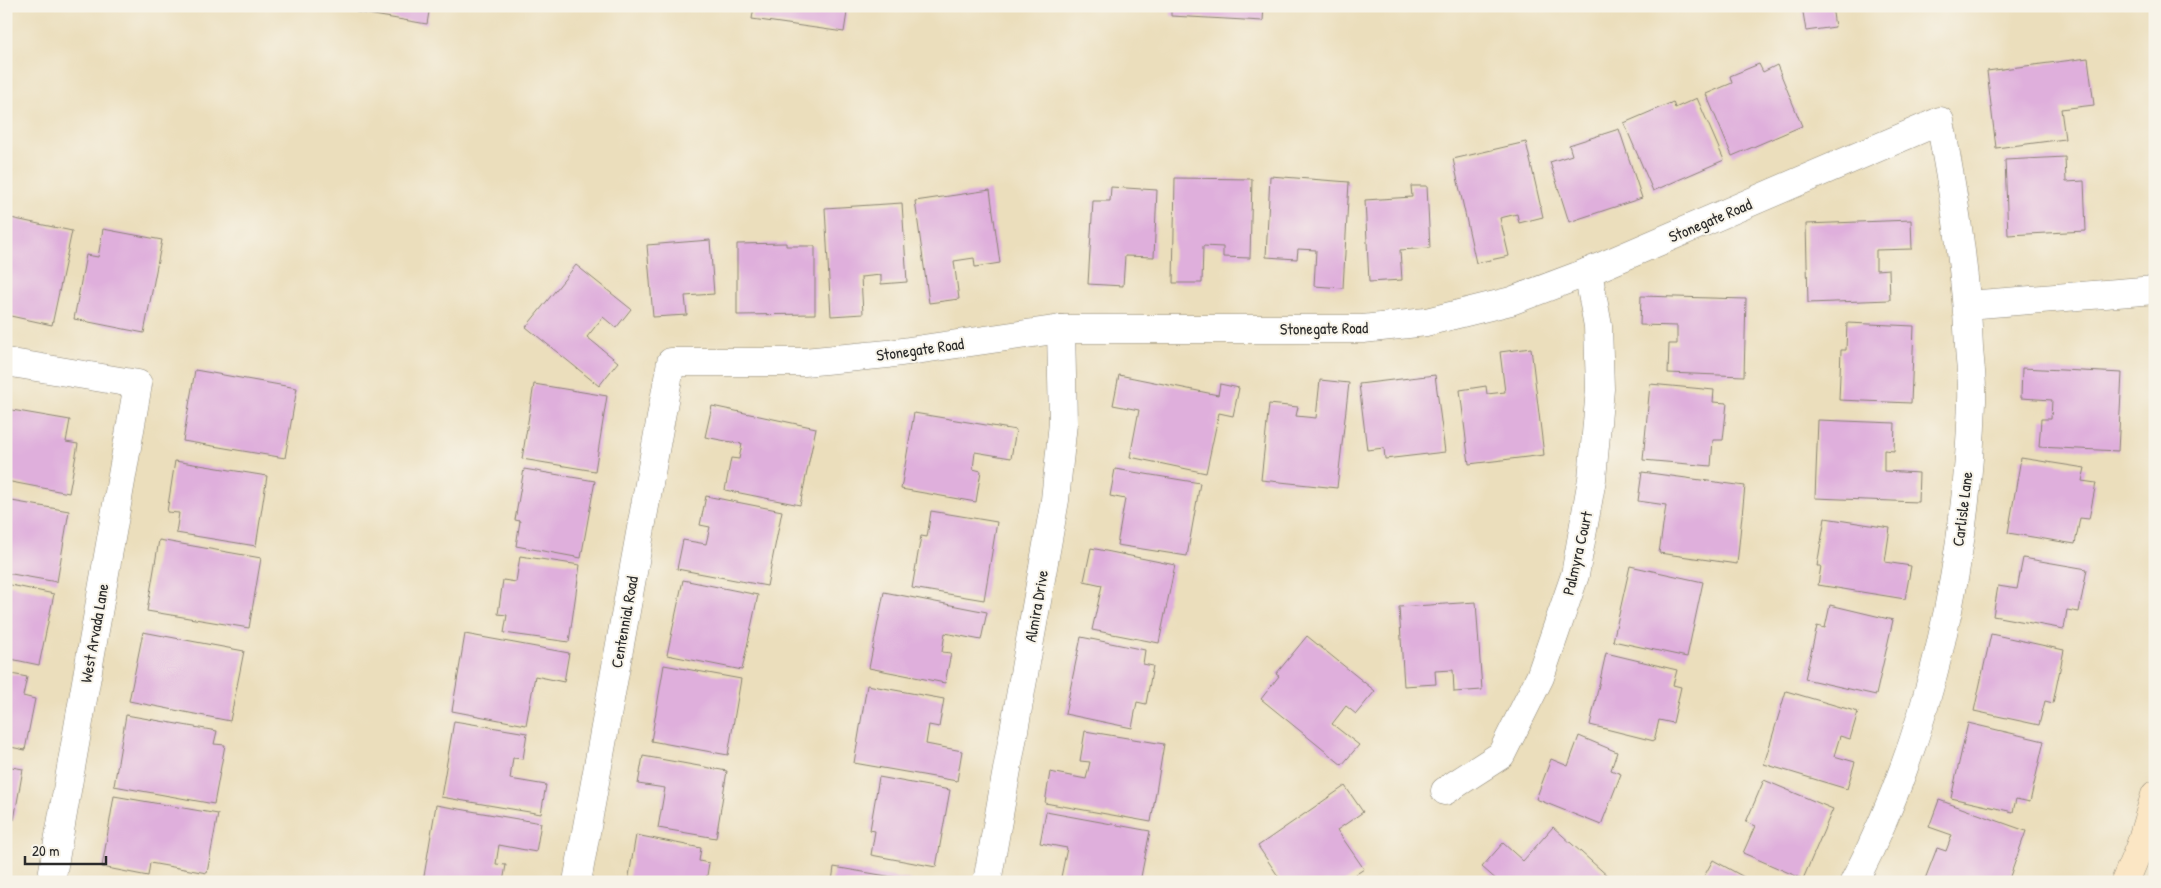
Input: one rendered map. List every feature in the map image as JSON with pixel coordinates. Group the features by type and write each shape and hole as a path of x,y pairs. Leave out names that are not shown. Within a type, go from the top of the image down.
{"street":[{"name":"Stonegate Road","path":"671,362 804,362 869,356 1061,329 1363,329 1426,322 1512,301 1588,272 1940,121"},
{"name":"Carlisle Lane","path":"1854,882 1898,782 1929,690 1950,599 1965,503 1972,400 1967,305 1956,207 1940,121"},
{"name":"Palmyra Court","path":"1445,791 1501,755 1540,677 1575,574 1592,479 1600,388 1598,326 1588,272"},
{"path":"1967,305 2155,290"},
{"name":"Almira Drive","path":"987,882 1055,500 1063,423 1061,329"},
{"name":"West Arvada Lane","path":"6,362 138,384 51,882"},
{"name":"Centennial Road","path":"577,882 671,362"},
{"path":"2125,882 2147,848 2155,794"}],"building":[{"path":"357,6 430,6 427,24 356,12"},
{"path":"609,6 628,6 628,10"},
{"path":"754,6 848,6 844,32 752,19"},
{"path":"1171,6 1264,6 1263,21 1171,16"},
{"path":"1802,6 1832,6 1835,27 1806,31"},
{"path":"2088,58 2094,105 2061,109 2065,139 1996,148 1987,71"},
{"path":"1759,64 1763,72 1777,65 1802,126 1732,156 1706,94 1732,83 1730,76"},
{"path":"1697,98 1724,160 1653,191 1624,123 1673,102 1675,108"},
{"path":"1619,129 1642,198 1569,222 1550,162 1572,155 1569,145"},
{"path":"1526,142 1543,217 1519,223 1517,214 1500,218 1509,256 1476,263 1453,159"},
{"path":"2065,157 2066,182 2084,181 2086,231 2008,235 2005,160"},
{"path":"1270,176 1349,182 1343,288 1314,286 1316,250 1298,249 1297,259 1266,257"},
{"path":"1175,178 1252,179 1250,258 1223,257 1223,247 1203,246 1202,283 1173,283"},
{"path":"1411,186 1427,186 1430,248 1400,250 1402,280 1369,282 1365,200 1412,197"},
{"path":"1111,187 1157,190 1154,257 1125,256 1123,286 1088,284 1093,201 1110,201"},
{"path":"990,190 1000,263 975,267 974,258 954,261 959,299 929,303 915,201"},
{"path":"902,203 907,282 881,284 881,275 861,277 863,314 831,316 825,208"},
{"path":"6,217 72,231 52,325 6,315"},
{"path":"1911,220 1912,249 1876,250 1876,270 1889,269 1890,300 1808,303 1806,224"},
{"path":"103,229 162,240 144,333 74,319 86,255 98,257"},
{"path":"710,240 714,294 685,296 687,315 653,317 647,245"},
{"path":"786,243 786,246 815,246 815,314 737,315 737,244"},
{"path":"576,265 631,309 616,328 603,317 587,337 618,362 599,386 526,327"},
{"path":"1641,296 1746,299 1744,376 1668,373 1669,344 1677,344 1677,326 1640,325"},
{"path":"1847,323 1914,326 1911,403 1839,400 1841,350 1846,350"},
{"path":"1531,348 1544,455 1469,464 1460,390 1486,386 1487,394 1505,392 1500,352"},
{"path":"2022,368 2122,373 2118,451 2039,447 2041,419 2051,419 2052,400 2021,398"},
{"path":"195,370 297,388 285,458 183,441"},
{"path":"1119,375 1218,395 1220,384 1239,388 1233,416 1219,413 1206,473 1130,457 1139,410 1113,405"},
{"path":"1435,375 1445,452 1385,459 1384,448 1367,450 1359,384"},
{"path":"1320,380 1349,383 1337,488 1261,480 1269,404 1298,407 1296,416 1316,418"},
{"path":"534,384 607,396 595,471 522,459"},
{"path":"1650,384 1714,390 1713,402 1727,403 1723,440 1713,440 1711,466 1643,460"},
{"path":"712,406 816,428 800,505 725,490 731,458 739,459 742,444 705,437"},
{"path":"6,409 70,420 66,442 78,444 69,493 6,481"},
{"path":"914,413 1016,430 1011,458 975,452 973,469 981,471 976,502 901,489"},
{"path":"1818,420 1895,423 1894,451 1884,450 1884,471 1919,473 1918,502 1815,498"},
{"path":"2021,458 2085,468 2082,481 2096,483 2089,519 2080,518 2075,544 2008,533"},
{"path":"175,461 267,476 256,546 176,533 179,513 167,512"},
{"path":"524,469 595,481 581,558 516,546 520,521 515,520"},
{"path":"1115,469 1200,483 1187,556 1117,545 1125,499 1110,496"},
{"path":"1642,472 1745,486 1737,564 1659,553 1666,505 1638,501"},
{"path":"706,496 782,511 767,586 677,569 683,540 706,544 710,527 700,525"},
{"path":"6,500 69,511 57,582 6,573"},
{"path":"931,511 997,522 984,600 912,588 921,536 927,537"},
{"path":"1825,518 1890,528 1885,562 1911,566 1905,599 1818,585 1821,566 1817,566"},
{"path":"159,540 261,558 249,628 147,611"},
{"path":"1091,548 1175,565 1159,643 1092,630 1102,585 1084,581"},
{"path":"520,556 580,565 569,642 504,633 507,615 498,614 503,580 516,582"},
{"path":"2023,558 2087,569 2079,612 2067,610 2064,629 1993,616 1998,586 2017,589"},
{"path":"1630,566 1703,582 1687,657 1613,641"},
{"path":"683,580 758,595 742,670 667,655"},
{"path":"6,584 54,594 39,665 6,658"},
{"path":"884,592 987,612 981,640 945,633 942,652 951,653 945,683 869,668"},
{"path":"1476,602 1482,690 1454,692 1453,670 1435,671 1436,684 1404,686 1399,607"},
{"path":"1830,605 1893,620 1876,695 1805,679 1817,626 1825,628"},
{"path":"143,632 244,651 230,721 129,701"},
{"path":"465,634 569,653 564,682 535,676 526,725 452,711"},
{"path":"1991,634 2064,650 2053,703 2045,701 2039,725 1974,711"},
{"path":"1307,636 1375,691 1356,714 1346,706 1332,724 1359,745 1342,765 1261,699 1279,676 1276,674"},
{"path":"1081,637 1145,650 1143,664 1153,666 1146,704 1137,702 1132,728 1065,714"},
{"path":"1606,653 1677,670 1673,685 1681,687 1673,723 1659,720 1654,741 1590,725"},
{"path":"664,665 741,679 728,755 651,741"},
{"path":"6,673 27,677 23,696 35,699 25,750 6,746"},
{"path":"867,685 944,699 939,727 929,725 926,744 962,751 957,781 854,763"},
{"path":"1786,691 1858,712 1850,739 1840,736 1834,756 1855,762 1847,789 1764,764"},
{"path":"126,715 217,731 214,744 225,745 214,804 114,786"},
{"path":"454,721 527,733 523,759 513,758 510,779 546,785 541,814 441,797"},
{"path":"1968,723 2044,741 2030,802 2016,799 2013,812 1951,798"},
{"path":"1085,731 1164,744 1151,822 1045,803 1050,772 1086,779 1090,762 1080,761"},
{"path":"1579,736 1617,752 1611,770 1621,774 1601,825 1536,799 1551,759 1568,766"},
{"path":"643,756 727,771 716,838 658,828 665,788 638,784"},
{"path":"6,766 23,769 14,820 6,818"},
{"path":"879,777 950,790 936,867 871,855 875,831 870,830"},
{"path":"1764,780 1833,809 1803,879 1743,853 1755,826 1746,822"},
{"path":"1345,786 1363,812 1337,830 1364,869 1344,882 1282,882 1258,846"},
{"path":"114,796 218,814 207,873 150,863 148,876 102,867"},
{"path":"1939,800 2026,831 2008,882 1934,882 1925,879 1937,848 1946,851 1952,835 1929,827"},
{"path":"436,805 541,823 536,852 499,845 496,864 506,865 503,882 423,882"},
{"path":"1046,812 1150,831 1140,882 1060,882 1067,848 1040,843"},
{"path":"1553,827 1610,878 1606,882 1499,882 1482,867 1503,843 1523,861"},
{"path":"636,835 701,848 699,861 709,863 706,882 628,882"},
{"path":"1713,860 1753,882 1701,882"},
{"path":"834,867 910,880 910,882 832,882"},
{"path":"1424,879 1424,882 1403,882 1403,880"}]}
